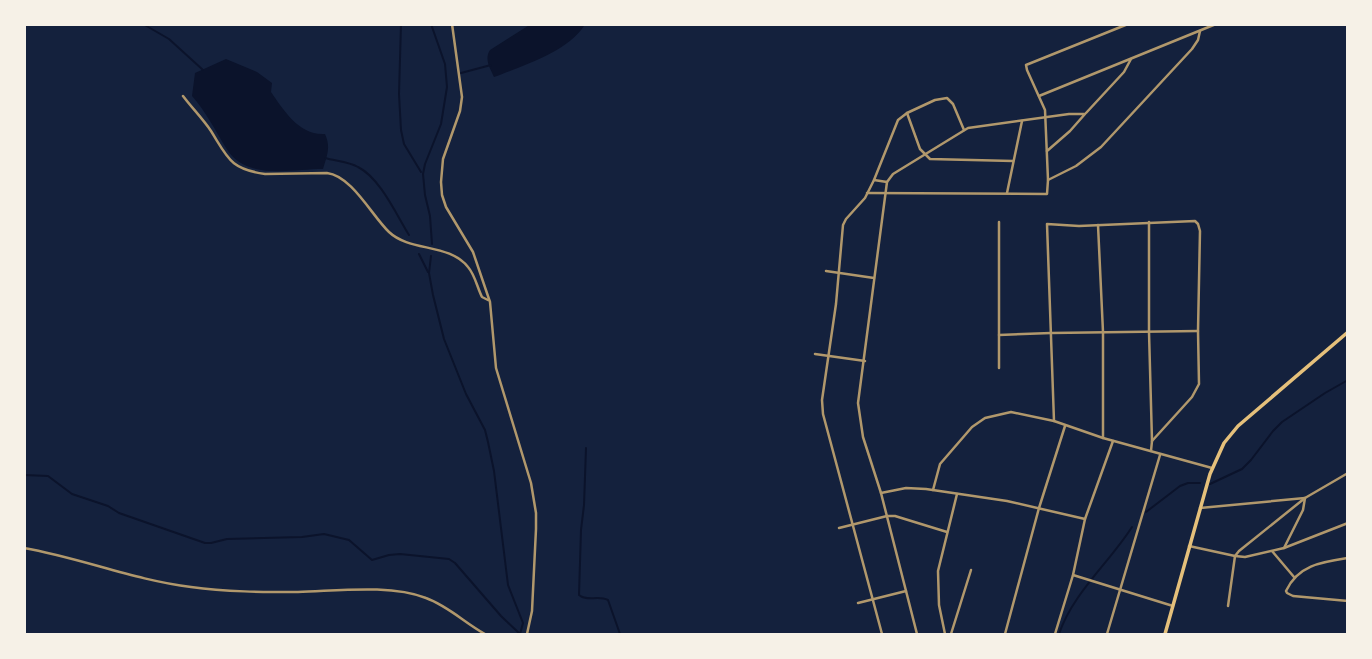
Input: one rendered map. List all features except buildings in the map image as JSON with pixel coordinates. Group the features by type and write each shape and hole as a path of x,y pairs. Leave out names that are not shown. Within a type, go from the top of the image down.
{"main road":[{"path":"1165,635 1199,509 1212,468 1224,443 1238,426 1348,332"}],"street":[{"path":"452,24 462,97 460,111 443,159 442,195 446,207 473,252 490,300 496,369 531,482 536,513 532,611 527,635"},
{"path":"867,193 1047,194 1047,117 1026,65 1128,24"},
{"path":"1039,96 1216,24"},
{"path":"1048,180 1076,166 1101,147 1192,50 1200,31"},
{"path":"1047,151 1086,114 1124,72 1131,60"},
{"path":"183,96 221,150 235,164 265,174 327,173 337,176 390,234 447,253 466,264 482,296 490,300"},
{"path":"882,635 823,414 822,400 843,225 874,180 898,120 935,100 947,98 953,104 964,130"},
{"path":"907,113 920,149 934,160 1013,161"},
{"path":"917,635 881,493 863,437 858,397 887,182 893,174 974,126 1086,114"},
{"path":"1007,193 1022,121"},
{"path":"874,180 887,182"},
{"path":"1054,421 1047,224 1079,226 1195,221 1200,231 1199,384 1185,406 1152,441"},
{"path":"999,222 999,368"},
{"path":"1149,222 1150,451"},
{"path":"1098,225 1103,332 1103,438"},
{"path":"826,271 874,278"},
{"path":"999,335 1198,331"},
{"path":"815,354 864,361"},
{"path":"933,490 940,464 972,427 985,418 1011,412 1054,421 1160,455 1212,468"},
{"path":"1005,635 1038,508 1065,425"},
{"path":"1055,635 1073,575 1085,519 1113,441"},
{"path":"1107,635 1160,455"},
{"path":"1228,606 1235,556 1243,547 1305,498 1348,472"},
{"path":"881,493 906,488 933,490 1007,501 1085,519"},
{"path":"945,635 939,606 938,571 957,494"},
{"path":"1199,509 1305,498"},
{"path":"1284,548 1303,510 1305,498"},
{"path":"839,528 887,516 903,517 948,533"},
{"path":"1189,546 1245,557 1284,548 1348,523"},
{"path":"24,548 195,588 404,592 428,599 485,635"},
{"path":"1272,551 1294,577"},
{"path":"1348,558 1310,566 1294,577 1286,591 1290,595 1348,601"},
{"path":"951,635 971,569"},
{"path":"1073,575 1173,606"},
{"path":"858,603 906,591"}],"water":[{"path":"531,24 584,26 555,51 494,77 489,67 490,50"},
{"path":"226,59 257,72 272,83 271,92 300,127 316,134 325,134 328,147 323,169 257,169 245,165 226,148 192,96 195,73"}],"waterway":[{"path":"143,24 169,39 203,70"},
{"path":"401,24 401,130 404,144 421,172"},
{"path":"431,24 445,64 447,87 441,124 423,174 432,244"},
{"path":"461,73 491,65"},
{"path":"325,158 351,164 366,172 387,197 409,235"},
{"path":"419,254 428,272"},
{"path":"24,475 48,476 72,494 205,543 227,539 324,534 349,540 372,560 400,554 449,559 520,634 523,623 508,585 488,442 444,339 429,273 431,256"},
{"path":"1210,484 1242,469 1282,422 1348,380"},
{"path":"586,448 579,595 608,600 620,634"},
{"path":"1146,512 1180,486 1200,483"},
{"path":"1059,634 1073,605 1132,527"}]}
